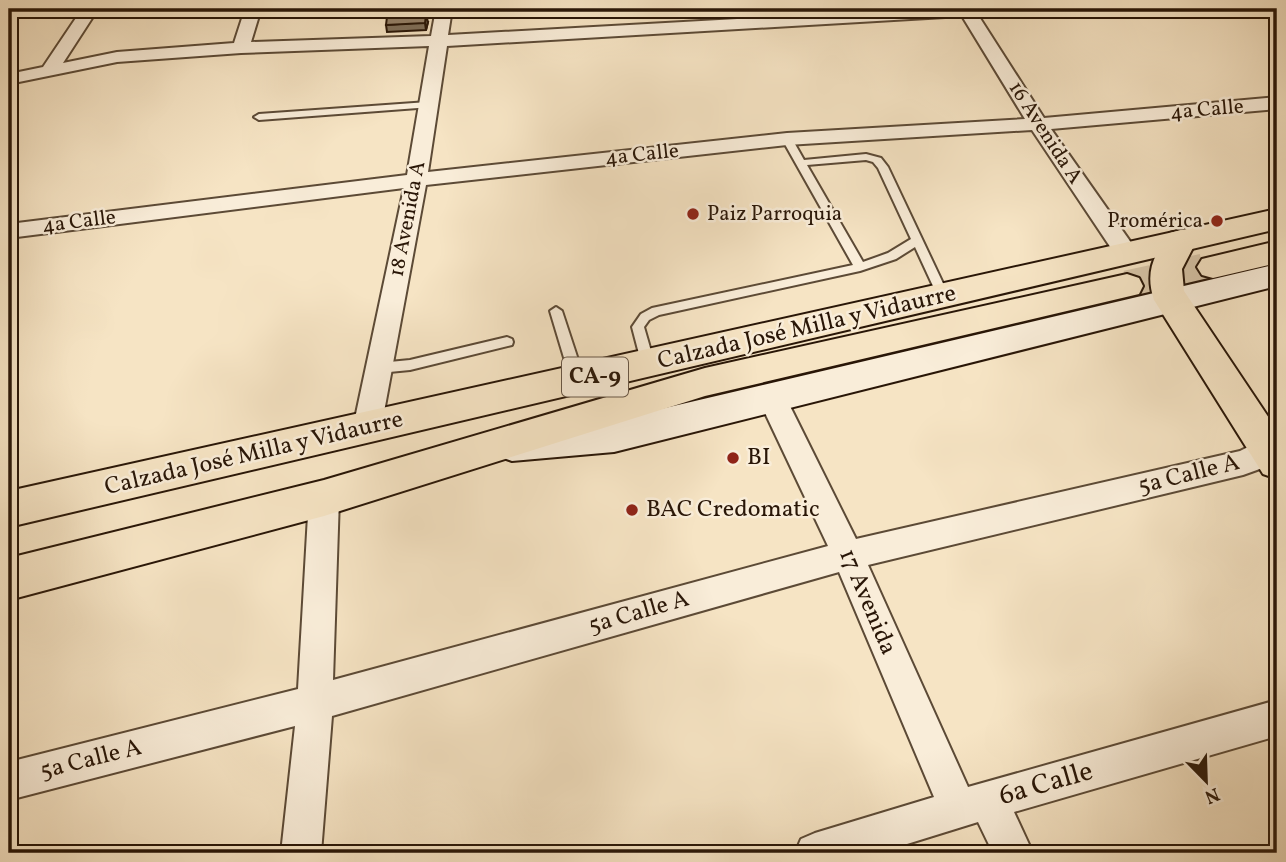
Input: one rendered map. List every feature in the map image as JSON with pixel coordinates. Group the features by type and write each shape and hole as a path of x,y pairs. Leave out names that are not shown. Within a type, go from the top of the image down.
{"main road":[{"name":"Calzada José Milla y Vidaurre","path":"12,587 502,446 705,382 1127,270 1181,240 1277,219"},
{"path":"1181,240 1166,260 1164,282 1171,300 1273,455"},
{"path":"1213,267 1277,252"},
{"name":"Calzada José Milla y Vidaurre","path":"9,509 943,296 1127,270"},
{"name":"Calzada José Milla y Vidaurre","path":"502,446 614,436 1277,275"},
{"path":"9,531 67,496"}],"street":[{"path":"50,69 90,9"},
{"path":"241,48 253,9"},
{"name":"18 Avenida A","path":"368,428 416,182 444,9"},
{"path":"9,79 117,57 241,48 438,41 558,27 810,14 997,9"},
{"path":"1270,9 1277,14"},
{"name":"16 Avenida A","path":"967,10 1127,270"},
{"name":"4a Calle","path":"9,231 489,171 787,139 1038,124 1277,103"},
{"name":"17 Avenida","path":"771,396 974,806 1013,853"},
{"name":"5a Calle A","path":"9,781 315,703 848,555 1273,455"},
{"path":"301,853 315,703 324,498"},
{"name":"6a Calle","path":"815,853 1277,719"}],"lane":[{"path":"259,117 428,105"},
{"path":"787,139 860,267"},
{"path":"800,163 866,157 877,160 883,167 943,296"},
{"path":"648,365 638,327 645,317 656,311 860,267 892,256 916,241"},
{"path":"556,311 578,381"},
{"path":"379,368 410,365 507,342"}],"building":[{"path":"426,15 425,23 386,25 387,17"}],"tunnel":[{"path":"1127,286 1213,267"}],"place":[{"name":"Paiz Parroquia","path":"693,214"},
{"name":"Promérica","path":"1217,221"},
{"name":"BI","path":"733,458"},
{"name":"BAC Credomatic","path":"632,510"}]}
